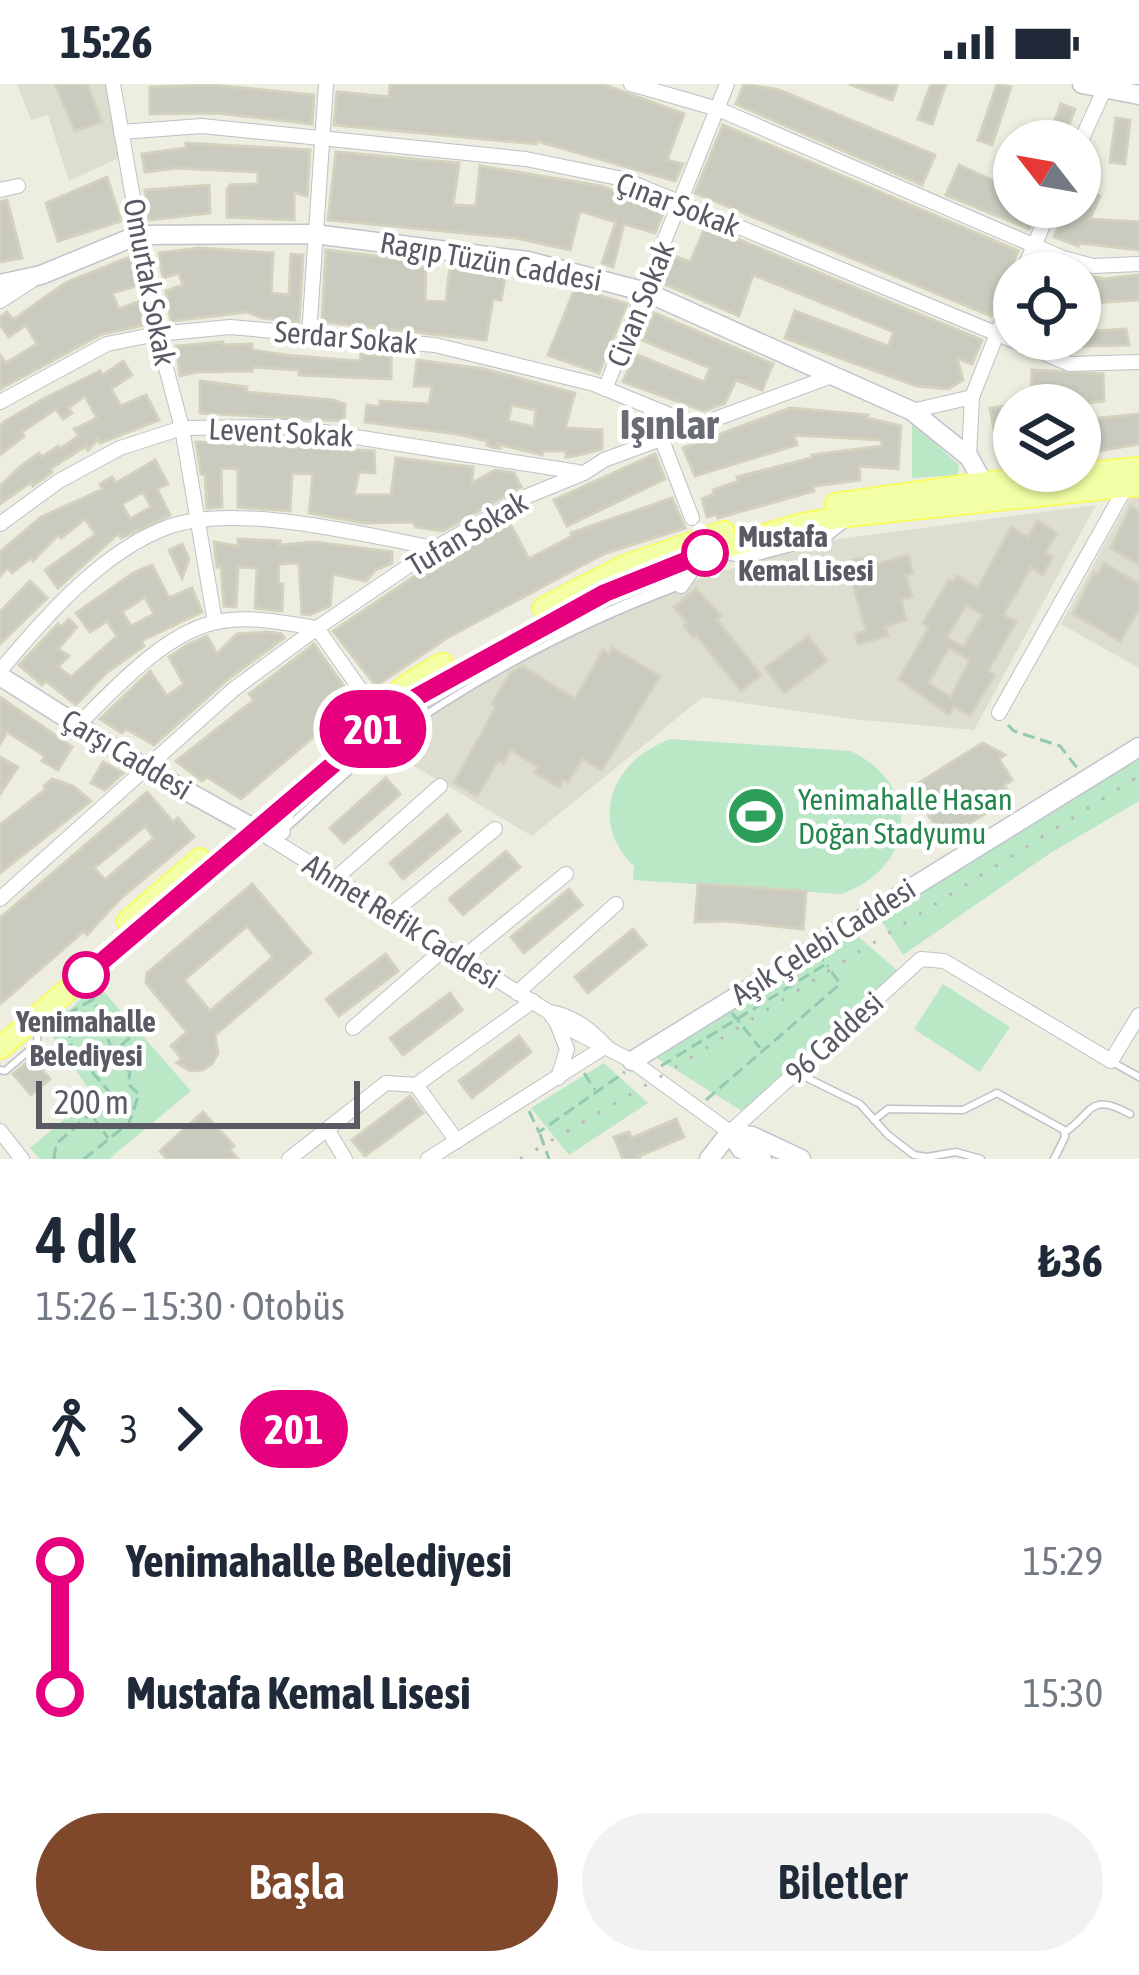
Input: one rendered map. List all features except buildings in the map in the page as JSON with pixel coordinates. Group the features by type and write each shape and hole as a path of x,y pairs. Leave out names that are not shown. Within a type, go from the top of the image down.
{"main road":[{"path":"0,1048 38,1015 64,1005 86,975 374,709 410,682 608,575 662,552 789,514 873,497 1135,479"},
{"path":"0,1030 249,825 289,806 404,704 463,668 605,593 846,516 989,492"}],"street":[{"name":"Omurtak Sokak","path":"113,84 157,334 182,428 215,622"},
{"path":"309,335 326,84"},
{"path":"632,84 718,109 1033,245 1094,266 1139,264"},
{"name":"Civan Sokak","path":"605,389 727,84"},
{"path":"1082,84 1139,94"},
{"path":"1090,120 1105,87"},
{"name":"Çınar Sokak","path":"122,132 202,126 526,159 623,179 993,333"},
{"path":"0,190 18,186"},
{"path":"1030,252 1041,228"},
{"name":"Ragıp Tüzün Caddesi","path":"0,284 41,275 138,235 314,234 528,261 646,292 913,411 969,457 989,492"},
{"path":"0,301 41,275"},
{"name":"Serdar Sokak","path":"0,402 107,344 230,327 435,345 605,389 694,425"},
{"path":"969,457 972,397 993,342"},
{"name":"Çınar Sokak","path":"1060,360 1070,364 1139,362"},
{"name":"Tufan Sokak","path":"0,899 234,689 435,548 524,496 584,473 604,460 832,376"},
{"path":"913,411 972,397"},
{"path":"650,409 696,524 716,560"},
{"name":"Levent Sokak","path":"0,524 59,481 120,448 182,428 292,427 584,473"},
{"path":"999,713 1135,479"},
{"path":"0,674 74,588 167,527 198,521 300,522 435,548"},
{"path":"283,832 275,825 289,806 384,728 482,663 617,596 697,563 684,581"},
{"path":"78,725 160,650 215,622 238,619 316,628 374,709"},
{"name":"Çarşı Caddesi","path":"0,674 147,769 249,825"},
{"name":"Aşık Çelebi Caddesi","path":"639,1066 730,1011 813,947 1139,747"},
{"path":"335,879 440,786"},
{"name":"Ahmet Refik Caddesi","path":"249,825 552,1017 561,1013 592,1031 606,1046 730,1132 741,1148 762,1159"},
{"path":"391,914 495,829"},
{"path":"463,958 566,874"},
{"path":"517,992 616,904"},
{"path":"352,1028 446,948"},
{"name":"96 Caddesi","path":"730,1132 920,959 944,962 1111,1061"},
{"path":"289,1159 386,1083 416,1085 533,1001"},
{"path":"1111,1061 1139,1015"},
{"path":"552,1017 567,1049 558,1078"},
{"path":"428,1159 606,1046"},
{"path":"416,1085 458,1141"},
{"path":"327,1130 345,1159"},
{"path":"0,1131 22,1159"},
{"path":"709,1159 730,1132"},
{"name":"Ahmet Refik Caddesi","path":"730,1132 752,1136 801,1159"}],"lane":[{"path":"283,832 375,750 513,662 684,581 716,560"},
{"path":"0,1070 5,1071 37,1044 38,1015"},
{"path":"1111,1061 1139,1077"},
{"path":"794,1072 860,1104 918,1156 948,1151 981,1159"},
{"path":"874,1120 888,1109 964,1110 997,1093 1065,1132"},
{"path":"1054,1159 1065,1132 1073,1129 1084,1110 1111,1105 1130,1114"}],"path":[{"path":"999,713 1014,731 1060,746 1081,773"},
{"path":"698,1108 840,984 813,947"},
{"path":"539,1132 730,1011 826,964"},
{"path":"84,1159 129,1123 139,1094 128,1084 130,1072 114,1056 86,975"},
{"path":"54,1159 56,1144 112,1095 72,1049 69,1035 64,1005 94,999"},
{"path":"730,1011 761,1049"},
{"path":"69,1035 103,1024"},
{"path":"93,1071 143,1026"},
{"path":"580,1065 596,1092"},
{"path":"523,1100 549,1159"},
{"path":"91,1114 109,1139"}],"shaded area":[{"path":"17,84 108,84 121,157 69,181 48,115 31,120"},
{"path":"1130,498 1139,498 1139,668 1061,624"},
{"path":"1096,505 974,730 852,719 703,697 532,836 384,748 478,683 638,602 707,576 817,542"}],"green space":[{"path":"912,423 959,465 958,475 912,478"},
{"name":"Yenimahalle Hasan Doğan Stadyumu","path":"671,739 851,751 890,784 901,826 896,847 866,882 841,894 633,880 634,866 619,848 612,829 613,792 634,760"},
{"path":"1139,754 1139,801 1049,854 903,955 878,915"},
{"path":"854,933 898,971 742,1111 655,1057"},
{"path":"97,984 191,1091 109,1159 40,1159 30,1148 93,1095 48,1030"},
{"path":"943,984 1010,1027 980,1072 914,1029"},
{"path":"604,1063 648,1103 569,1155 531,1108"}],"railway":[{"path":"520,1159 663,1075 1139,776"}],"bus line":[{"name":"201","path":"86,975 404,704 605,593 705,553"}],"place":[{"name":"Mustafa Kemal Lisesi","path":"705,553"},
{"name":"Yenimahalle Hasan Doğan Stadyumu","path":"756,816"},
{"name":"Yenimahalle Belediyesi","path":"86,975"}],"district":[{"name":"Işınlar","path":"669,424"}]}
